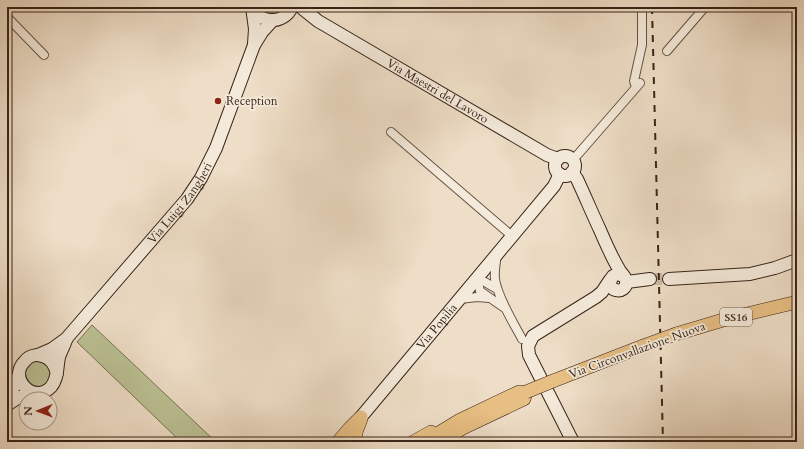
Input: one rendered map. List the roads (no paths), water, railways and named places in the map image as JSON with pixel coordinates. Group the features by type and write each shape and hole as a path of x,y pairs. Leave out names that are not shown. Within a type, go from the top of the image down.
{"main road":[{"name":"Via Circonvallazione Nuova","path":"424,442 460,420 519,392 526,392 676,334 730,318 797,302"},
{"name":"Via Circonvallazione Nuova","path":"440,442 463,428 524,399 526,392"},
{"path":"338,442 361,417"},
{"path":"356,442 356,432 361,417"},
{"path":"413,442 460,420"}],"street":[{"path":"252,7 259,16 266,19 276,20"},
{"name":"Via Luigi Zangheri","path":"252,7 255,29 254,45"},
{"name":"Via Luigi Zangheri","path":"38,355 52,349 66,338 188,199 201,178 216,148 254,45 262,32 276,20 287,14 292,7"},
{"name":"Via Maestri del Lavoro","path":"302,7 318,21 558,159 556,163 558,172 568,169"},
{"name":"Via Popilia","path":"361,417 638,85 634,81 642,45 642,7"},
{"path":"668,51 705,7"},
{"path":"7,17 44,55"},
{"name":"Via Maestri del Lavoro","path":"276,20 289,17 300,17 318,21"},
{"path":"391,132 512,236"},
{"path":"568,169 578,179 610,252 618,281"},
{"path":"497,254 495,279 497,289 506,310 522,339"},
{"path":"669,279 750,274 775,268 797,260"},
{"path":"477,279 497,289"},
{"path":"477,279 480,291 506,310"},
{"path":"573,442 533,364 529,355 528,346 533,336 596,297 618,281 650,279"},
{"path":"460,299 477,297 490,298"},
{"name":"Via Luigi Zangheri","path":"57,374 60,356 66,338"},
{"path":"7,401 19,374 20,368 27,359 32,356 38,355 49,358 56,368 56,379 53,385 46,391"},
{"path":"19,374 23,385 30,391"},
{"path":"7,405 18,398"}],"tunnel":[{"path":"650,279 669,279"}],"railway":[{"path":"652,7 663,442"}],"place":[{"name":"Reception","path":"218,101"}]}
